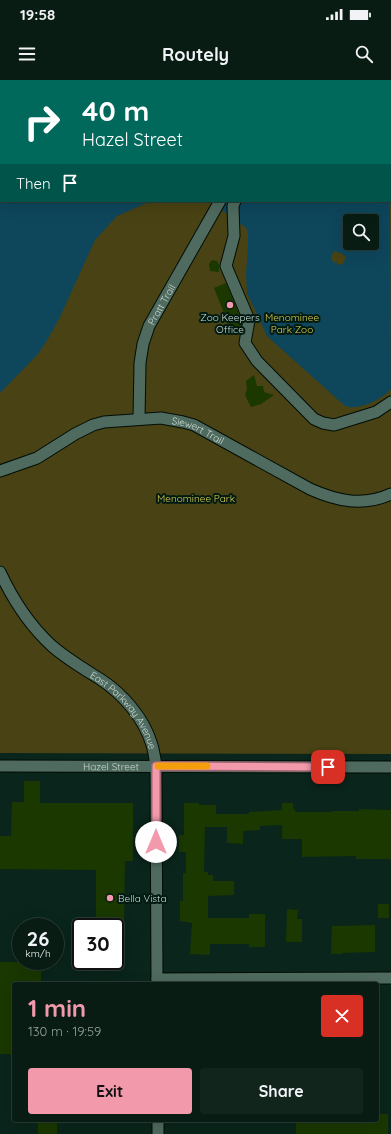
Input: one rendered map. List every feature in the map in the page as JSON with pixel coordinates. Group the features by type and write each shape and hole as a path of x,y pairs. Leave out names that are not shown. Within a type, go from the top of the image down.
{"street":[{"path":"235,202 233,206 234,236 226,266 249,320 245,343 257,361 314,419 323,423 334,425 366,416 376,412 391,402"},
{"name":"Pratt Trail","path":"139,419 140,362 143,344 149,326 218,204"},
{"name":"Siewert Trail","path":"0,471 37,458 75,434 93,425 108,421 160,418 194,425 310,489 326,496 342,501 357,502 372,501 391,494"},
{"name":"East Parkway Avenue","path":"0,572 15,602 40,634 53,647 102,680 119,694 133,709 151,742 156,766 157,982"},
{"name":"Hazel Street","path":"0,766 391,767"},
{"path":"157,982 391,978"},
{"path":"158,1122 158,1134"}],"green space":[{"name":"Menominee Park","path":"0,202 391,202 391,754 0,753"}],"water":[{"path":"0,202 149,202 117,216 95,240 59,319 46,342 38,354 0,393"},
{"path":"211,202 390,202 391,389 387,393 370,404 357,407 345,406 267,336 247,293 246,273 248,233 246,228","holes":["334,251 343,254 346,258 343,264 338,265 337,263 333,262 331,257"]}],"building":[{"path":"212,260 217,261 219,265 219,272 210,271 209,264"},
{"name":"Zoo Keepers Office","path":"226,283 242,321 241,328 234,330 233,327 230,328 214,288"},
{"path":"254,375 257,386 263,386 264,392 274,395 261,404 251,407 245,395 247,389 246,381"},
{"name":"Bella Vista","path":"24,781 40,781 40,803 133,803 133,861 125,861 124,927 124,918 96,918 96,870 0,869 0,836 11,836 12,802 24,802"},
{"path":"184,803 216,805 216,814 249,814 249,812 282,810 282,803 293,803 293,809 295,809 295,812 359,811 359,809 391,810 391,859 356,859 356,856 302,857 302,839 282,839 282,825 260,826 260,830 243,831 243,844 227,843 227,827 205,827 204,872 208,872 208,875 213,875 213,881 234,881 234,895 208,896 208,918 249,918 249,914 265,914 265,947 249,947 249,944 210,944 210,955 190,954 192,923 180,921 180,901 183,901 183,873 186,873 186,852 179,852 179,835 184,835"},
{"path":"378,904 389,904 389,918 378,918"},
{"path":"287,909 298,910 297,919 302,919 302,942 286,942"},
{"path":"375,925 375,952 331,954 332,926"},
{"path":"0,962 12,962 12,970 41,970 41,982 12,982 12,1054 0,1054"},
{"path":"379,1114 388,1114 388,1134 296,1134 296,1122 379,1122"},
{"path":"38,1122 57,1122 57,1134 38,1134"}],"slow traffic":[{"path":"158,766 207,766"}],"place":[{"name":"Zoo Keepers Office","path":"230,305"},
{"name":"Bella Vista","path":"110,898"}],"route":[{"path":"156,842 156,766 328,767"}],"park label":[{"name":"Menominee Park Zoo","path":"292,322"}]}
